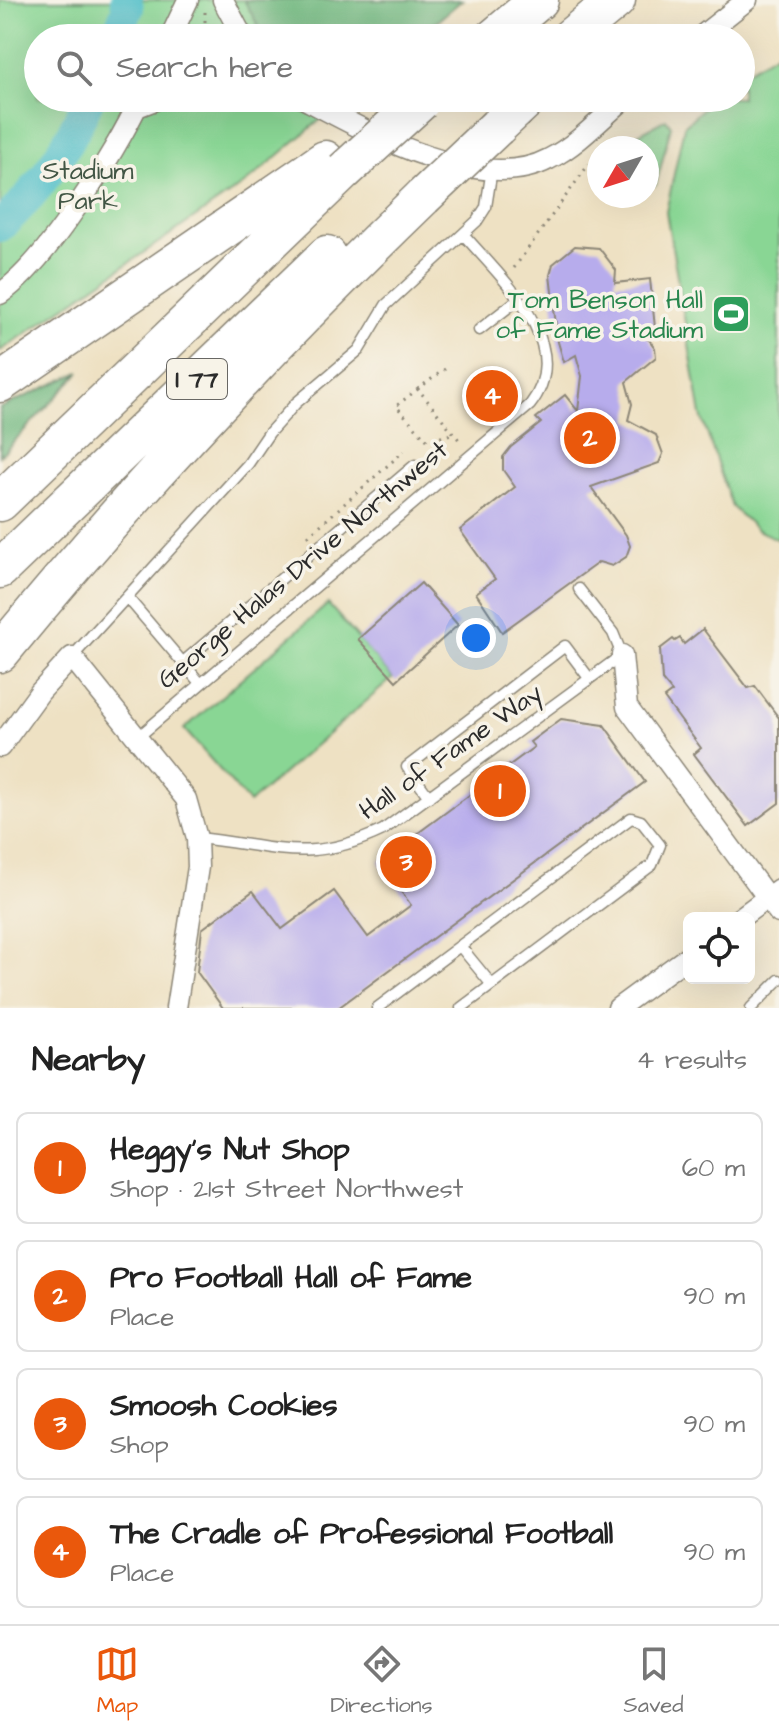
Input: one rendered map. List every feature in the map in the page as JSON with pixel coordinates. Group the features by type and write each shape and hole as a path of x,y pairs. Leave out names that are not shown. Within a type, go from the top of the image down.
{"highway":[{"path":"480,24 508,0"},
{"path":"511,24 539,0"},
{"path":"587,24 616,0"},
{"path":"607,24 630,0"},
{"path":"0,383 335,165 398,112"},
{"name":"I 77","path":"0,569 409,194 489,116"},
{"name":"I 77","path":"0,502 335,165"},
{"path":"0,653 144,482 409,194"}],"street":[{"path":"717,24 747,0"},
{"path":"184,24 205,3 228,24"},
{"path":"0,294 30,268 46,248 133,112"},
{"path":"329,112 390,145 492,169 527,168 549,159 608,112"},
{"path":"622,655 627,707 775,900 752,912"},
{"path":"0,747 40,692 72,657 186,799 197,838 198,867 176,1008"},
{"path":"618,1008 683,960"}],"lane":[{"path":"72,657 248,464 269,433 296,403 359,350 386,305 464,235 486,207 492,169"},
{"name":"George Halas Drive Northwest","path":"137,738 530,405 540,393 545,357 540,337 519,299 464,235"},
{"path":"479,330 519,299"},
{"path":"182,663 415,465"},
{"path":"579,589 613,633 622,655"},
{"path":"127,597 200,683"},
{"path":"429,797 407,767 565,646 589,678"},
{"name":"Hall of Fame Way","path":"197,838 289,852 322,852 353,845 383,830 622,655"},
{"path":"377,1008 631,818 641,821 660,845 652,865 461,1008"},
{"path":"460,946 492,985"},
{"path":"751,1008 779,980"}],"path":[{"path":"205,3 205,24"},
{"path":"513,269 587,167"},
{"path":"445,369 396,406 428,441 451,434"},
{"path":"418,389 451,434 460,441"}],"green space":[{"name":"Stadium Park","path":"0,0 462,0 434,24 24,24 24,112 330,112 247,182 0,351"},
{"path":"244,0 462,0 434,24 257,24"},
{"name":"Tom Benson Hall of Fame Stadium","path":"779,51 779,540 757,530 732,507 701,415 666,212 684,126 699,112 755,112 755,66"},
{"path":"666,119 671,126 659,173 659,136 635,136"},
{"path":"80,372 0,456 0,408"},
{"path":"328,604 393,678 249,803 184,729"}],"building":[{"path":"575,246 599,248 616,270 615,283 650,279 655,328 644,333 655,348 656,357 626,382 632,404 628,420 656,435 663,454 659,463 591,487 626,535 630,546 626,557 612,566 599,562 502,632 476,593 495,579 460,530 515,487 503,470 503,457 541,423 536,418 565,395 578,411 582,376 576,355 564,362 558,342 550,275 553,264"},
{"path":"421,583 458,625 396,681 358,639"},
{"path":"703,629 748,688 755,686 779,718 779,803 748,826 694,754 701,748 664,698 672,692 662,680 660,649 673,639 680,638 684,644"},
{"path":"561,719 604,725 645,782 338,1008 223,1008 197,972 202,929 253,891 282,929 334,891 368,937 411,905 379,862 534,747 530,742"}],"waterway":[{"path":"122,24 128,8 126,0"},
{"path":"0,226 28,198 52,167 82,112"}],"place":[{"name":"Tom Benson Hall of Fame Stadium","path":"731,314"},
{"name":"The Cradle of Professional Football","path":"492,396"},
{"name":"Pro Football Hall of Fame","path":"590,438"},
{"name":"Heggy's Nut Shop","path":"500,791"},
{"name":"Smoosh Cookies","path":"406,862"}]}
